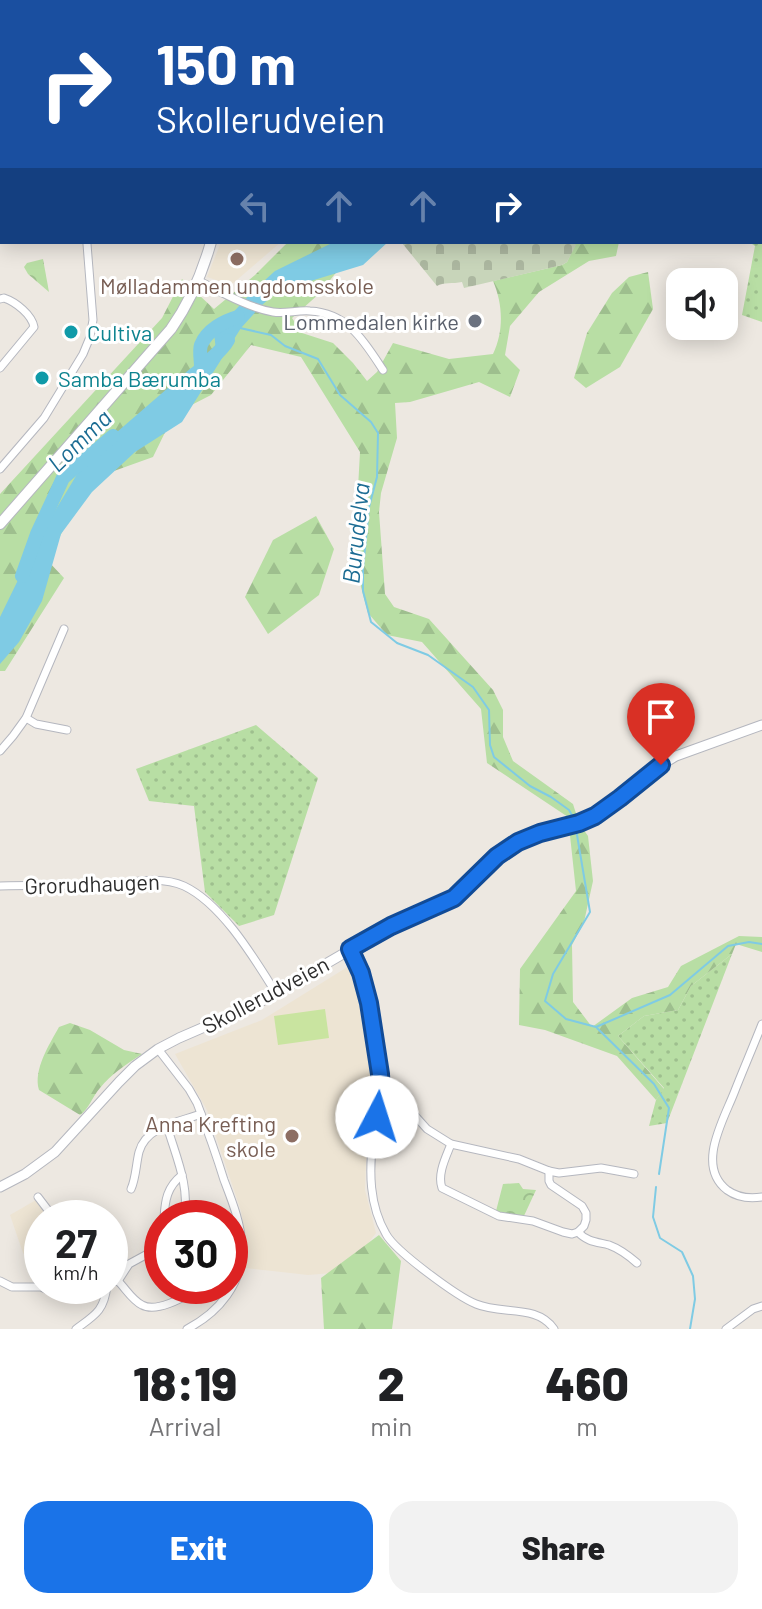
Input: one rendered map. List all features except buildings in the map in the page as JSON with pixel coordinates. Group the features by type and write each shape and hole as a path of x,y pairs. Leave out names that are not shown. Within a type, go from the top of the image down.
{"main road":[{"path":"0,524 165,336 199,281 210,244"}],"street":[{"path":"0,469 39,425 83,354 90,337 93,320 87,244"},
{"path":"199,281 261,309 279,313 313,311 332,316 349,325 366,342 383,370"},
{"path":"0,299 14,302 34,323 34,327 0,368"},
{"path":"0,751 26,718 64,629"},
{"path":"26,718 36,724 67,730"},
{"name":"Skollerudveien","path":"0,1187 25,1174 55,1152 119,1082 158,1049 240,1012 391,926 454,898 497,856 518,842 595,816 676,756 762,725"},
{"name":"Grorudhaugen","path":"0,886 172,881 198,893 226,921 276,993"},
{"path":"350,949 366,988 380,1074 381,1095 373,1140 371,1178 374,1203 387,1237 406,1256 475,1304 495,1310 531,1313 549,1321 554,1329"},
{"path":"762,1024 715,1139 712,1159 713,1171 721,1185 731,1193 745,1198 762,1197"},
{"path":"158,1049 189,1089 201,1114 231,1200"},
{"path":"381,1095 394,1095 400,1099 427,1129 451,1144 519,1159 559,1173 601,1168 634,1174"},
{"path":"131,1189 142,1143 153,1132 201,1114"},
{"path":"167,1126 186,1200"},
{"path":"451,1144 441,1173 442,1188 499,1216 533,1221 563,1232 578,1232 590,1241 621,1251 637,1263"},
{"path":"549,1171 551,1185 582,1206 586,1220 578,1232"},
{"path":"167,1200 171,1185 182,1175"},
{"path":"0,1281 12,1287 24,1287"},
{"path":"128,1295 152,1309 167,1304"},
{"path":"76,1329 94,1317 103,1304"},
{"path":"187,1329 220,1304"},
{"path":"726,1329 762,1306"}],"shaded area":[{"name":"Mølladammen ungdomsskole","path":"220,244 279,244 231,285 207,277"},
{"name":"Anna Krefting skole","path":"349,966 361,987 376,1083 365,1190 376,1233 355,1261 332,1273 308,1275 248,1268 248,1200 237,1200 207,1110 175,1054 262,1020"},
{"path":"24,1207 24,1254 23,1253 10,1215"}],"green space":[{"path":"376,244 345,261 320,293 292,318 302,333 333,343 367,381 377,372 393,343 449,359 493,354 501,318 493,281 562,265 567,262 574,244 619,244 616,256 589,261 539,292 510,326 505,355 520,370 510,397 479,382 410,402 395,403 397,438 381,493 379,512 385,594 394,607 429,619 493,690 503,710 503,737 513,761 573,804 579,823 588,836 593,881 584,922 572,945 573,1002 592,1027 632,998 668,987 681,966 739,936 762,937 762,952 736,944 732,954 691,986 678,1010 644,1016 618,1036 664,1089 656,1100 617,1056 545,1030 519,1025 520,969 576,891 568,817 487,763 481,709 422,642 387,635 368,613 354,561 360,452 301,357 251,345 211,395 174,414 153,457 100,476 65,526 48,561 64,578 5,671 0,671 0,494 162,318 182,279 214,309 285,245"},
{"path":"403,244 576,245 562,265 464,288 462,282 437,286"},
{"path":"752,244 762,244 762,322 742,315 755,246"},
{"path":"43,259 49,292 24,267 27,263"},
{"path":"648,272 653,309 620,367 586,388 574,378 587,333 612,293 629,277"},
{"path":"316,516 334,549 319,595 268,634 245,597 273,540"},
{"path":"256,725 318,778 274,915 239,926 205,892 194,806 149,801 136,769"},
{"path":"732,954 667,1123 649,1126 656,1100 664,1088 618,1036 644,1016 678,1010 691,986"},
{"path":"325,1009 329,1038 278,1045 274,1016"},
{"path":"70,1023 90,1030 124,1050 142,1054 109,1078 80,1115 39,1090 38,1082 43,1058 59,1027"},
{"path":"519,1183 523,1189 536,1190 523,1218 509,1217 496,1211 503,1184"},
{"path":"379,1235 401,1261 392,1329 324,1329 321,1278"}],"water":[{"path":"330,244 386,244 363,265 278,291 262,305 241,328 182,422 135,452 92,492 61,534 42,601 19,642 0,664 0,617 38,539 76,476 102,445 191,368 217,359 214,333 275,271"}],"waterway":[{"path":"342,0 358,0"},
{"name":"Lomma","path":"201,366 200,347 207,335 238,317"},
{"name":"Burudelva","path":"240,328 271,335 285,346 318,359 340,395 371,422 378,433 377,477 369,507 363,569 363,591 371,622 397,643 428,655 473,687 489,710 490,745 494,757 530,786 569,810 573,817"},
{"name":"Lomma","path":"194,377 228,340"},
{"name":"Lomma","path":"22,576 63,478 113,436"},
{"name":"Burudelva","path":"576,829 590,912 553,974 545,1001 566,1019 596,1027 670,995 728,946 749,942 762,944"},
{"path":"597,1028 654,1084 669,1108 659,1174"},
{"path":"656,1187 653,1217 660,1238 682,1252 693,1276 695,1299 690,1329"}],"place":[{"name":"Mølladammen ungdomsskole","path":"237,259"},
{"name":"Lommedalen kirke","path":"475,321"},
{"name":"Cultiva","path":"71,332"},
{"name":"Samba Bærumba","path":"42,378"},
{"name":"Anna Krefting skole","path":"292,1136"}],"route":[{"path":"377,1117 381,1095 380,1074 369,1003 361,973 350,949 391,926 454,898 497,856 518,842 595,816 661,765"}]}
